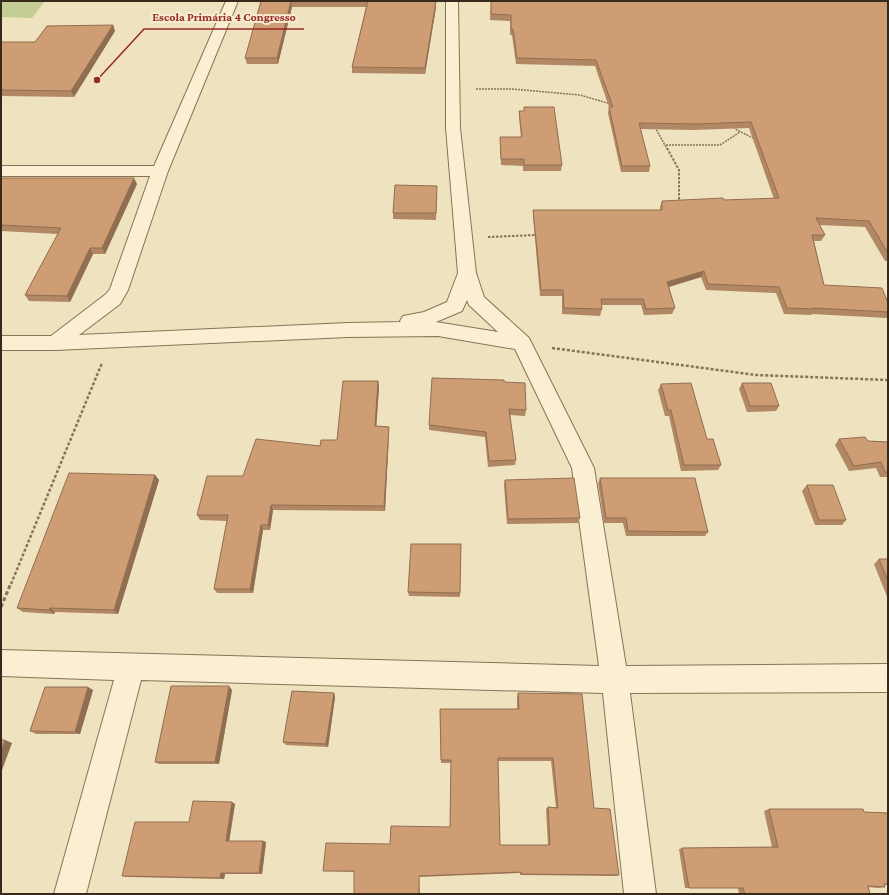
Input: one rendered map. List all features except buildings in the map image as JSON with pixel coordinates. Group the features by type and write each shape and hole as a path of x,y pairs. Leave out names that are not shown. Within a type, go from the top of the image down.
{"street":[{"path":"55,343 113,299 119,290 160,171 232,1"},
{"path":"452,1 453,128 467,273 476,300 522,343 583,468 615,680 640,894"},
{"path":"1,171 160,171"},
{"path":"348,330 428,318 455,306 467,273"},
{"path":"1,343 111,341 348,330 438,329 522,343"},
{"path":"1,663 615,680 888,678"},
{"path":"70,894 131,667"}],"path":[{"path":"453,88 512,89 580,95 616,106"},
{"path":"731,123 735,129 760,141"},
{"path":"654,126 679,170 679,206"},
{"path":"666,145 720,145 740,132"},
{"path":"464,237 510,237 540,235"},
{"path":"1,607 111,341"},
{"path":"522,343 756,375 888,380"}],"green space":[{"path":"1,1 45,1 32,18 1,17"}],"place":[{"name":"Escola Primária 4 Congresso","path":"97,80"}]}
